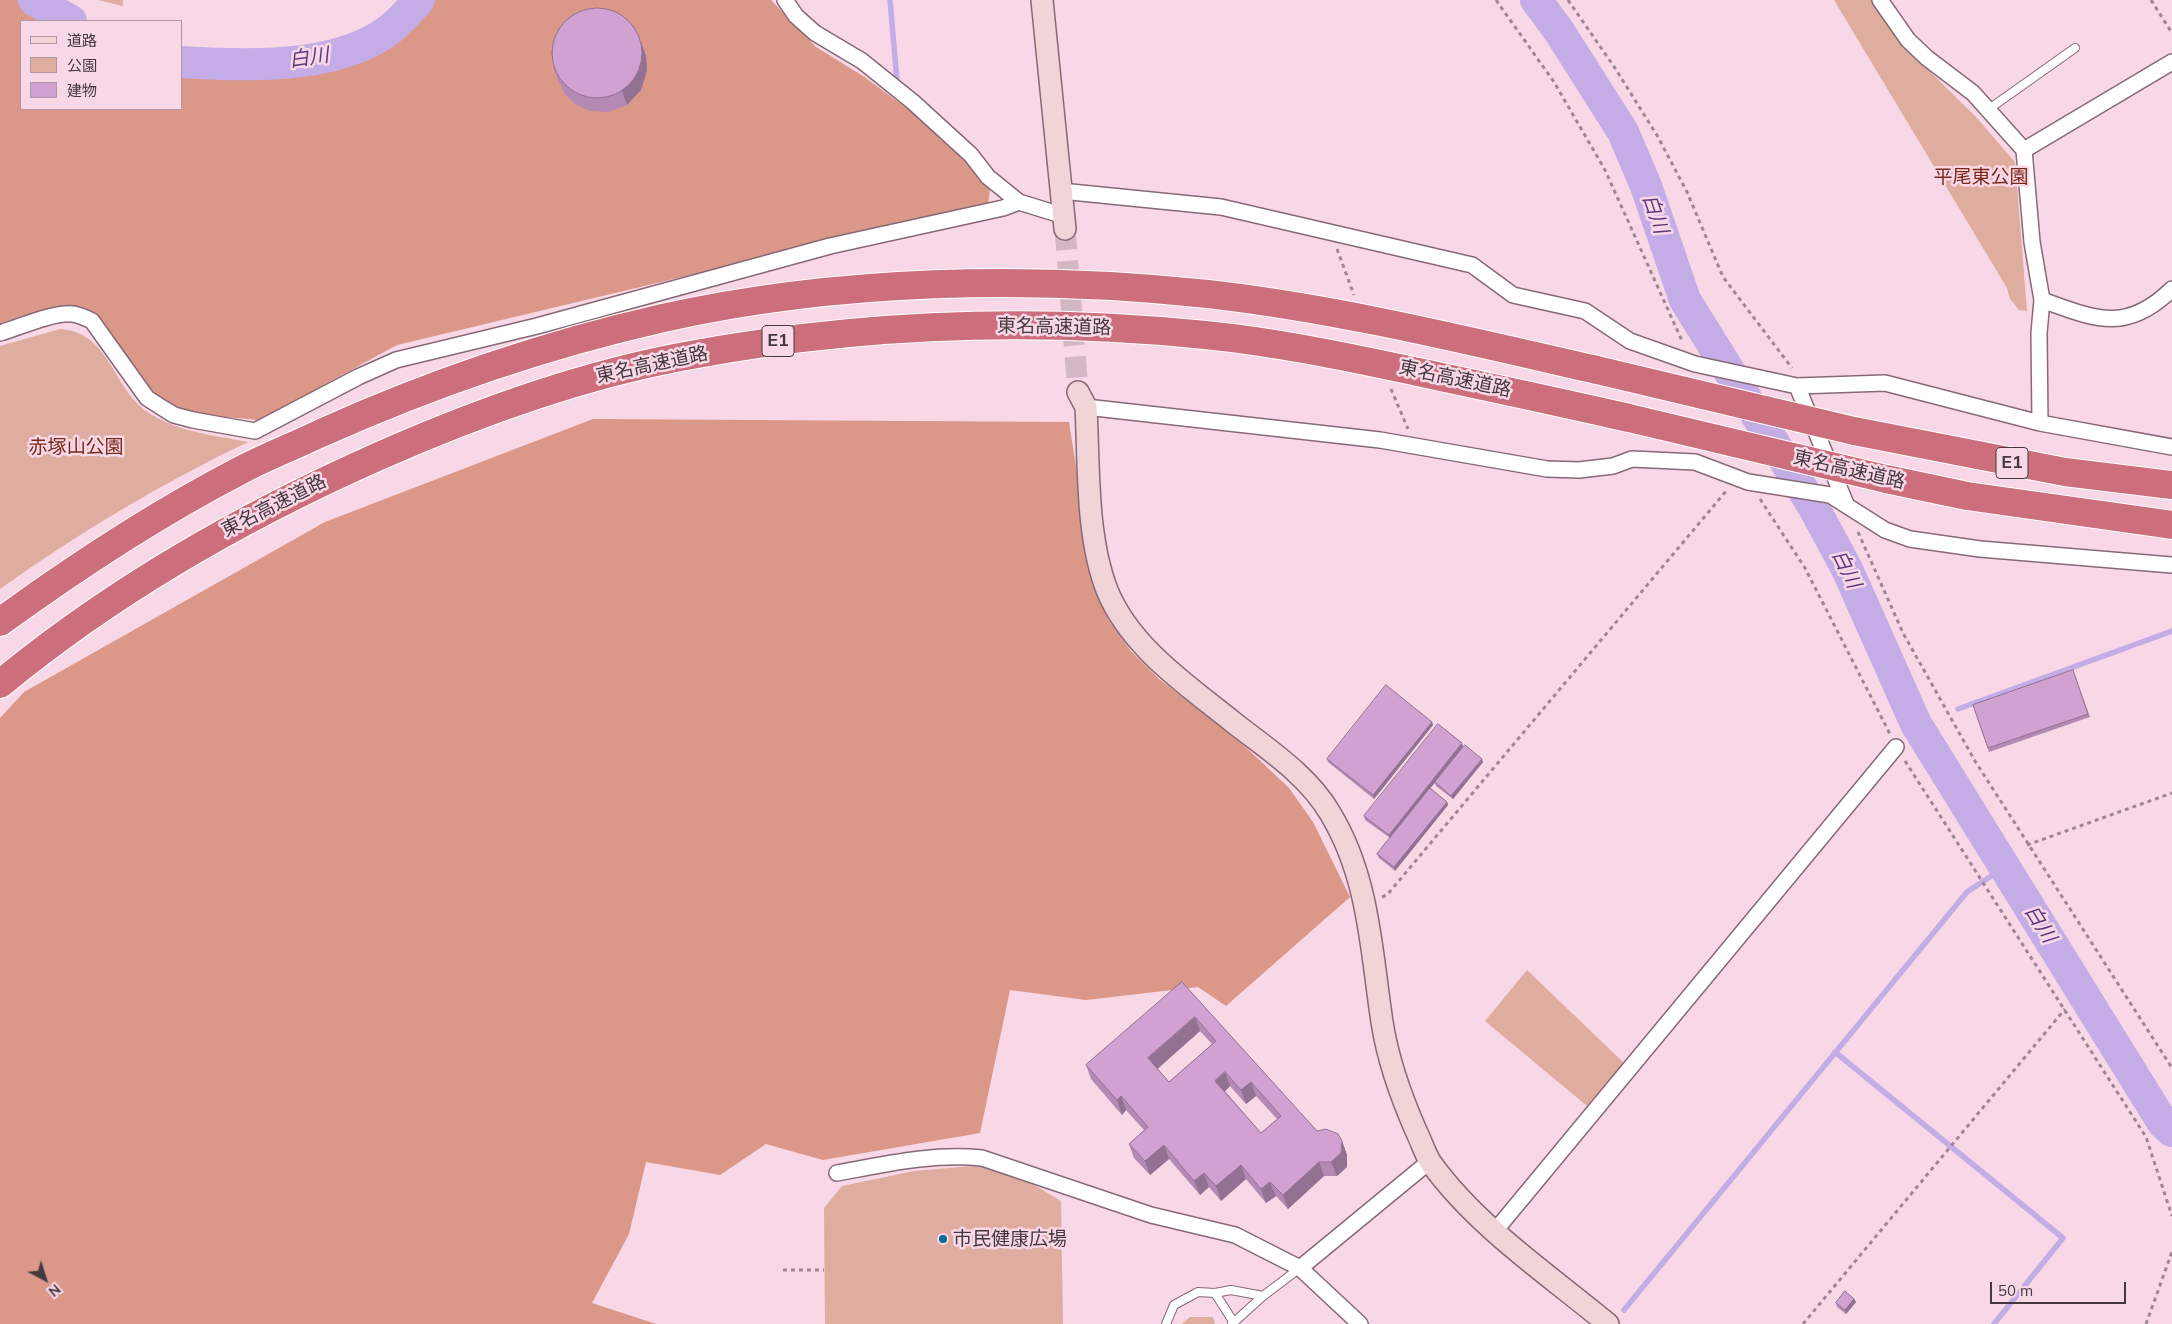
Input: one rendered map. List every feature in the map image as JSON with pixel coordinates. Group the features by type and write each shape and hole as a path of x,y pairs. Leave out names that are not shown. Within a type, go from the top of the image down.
{"highway":[{"name":"東名高速道路","path":"0,622 75,568 243,469 404,397 501,363 580,339 666,318 763,301 843,291 940,285 1066,285 1192,293 1311,310 1409,328 1854,431 2065,472 2172,485"},
{"name":"東名高速道路","path":"0,684 44,648 114,599 222,532 318,483 379,456 508,403 593,378 676,358 768,342 843,333 941,327 1043,325 1207,335 1310,349 1629,418 1886,479 2023,504 2172,525"}],"street":[{"path":"784,0 796,16 815,33 862,61 892,88 913,102 971,155 988,177 1019,202 1064,222 1042,0"},
{"path":"1880,0 1908,40 1927,58 1973,93 2024,150 2032,242 2042,300 2039,333 2040,423"},
{"path":"2024,150 2172,62"},
{"path":"1061,191 1221,207 1472,265 1513,295 1585,311 1630,341 1695,364 1772,382 1797,386 1886,383 2040,423 2172,447"},
{"path":"0,333 61,315 73,314 83,317 92,321 147,398 160,407 180,417 255,431 358,376 396,360 537,326 830,246 1003,208 1019,202"},
{"path":"2042,300 2087,316 2120,320 2142,313 2159,302 2172,289"},
{"path":"1797,386 1846,504"},
{"path":"1608,1324 1495,1231 1453,1190 1430,1161 1396,1080 1383,1025 1366,903 1356,866 1329,810 1312,788 1292,769 1164,665 1131,629 1108,592 1101,570 1093,528 1082,400 1380,440 1547,469 1579,470 1613,466 1632,459 1695,462 1743,479 1830,495 1885,530 1910,539 1980,549 2172,565"},
{"path":"1495,1231 1896,747"},
{"path":"837,1173 918,1157 961,1156 982,1158 1151,1215 1235,1235 1300,1268 1360,1324"},
{"path":"1300,1268 1430,1161"}],"lane":[{"path":"1989,109 2075,48"},
{"path":"1215,1293 1233,1323 1300,1268"},
{"path":"1166,1324 1174,1305 1198,1292 1215,1293 1231,1290 1264,1296"}],"path":[{"path":"1496,0 1554,82 1605,170 1674,328 1695,364"},
{"path":"1568,0 1616,68 1658,137 1687,192 1723,277 1792,368 1797,386"},
{"path":"2151,0 2172,33"},
{"path":"1330,232 1356,300"},
{"path":"1390,386 1414,446"},
{"path":"1366,903 1387,894 1743,479 1805,568 1896,747 2146,1137 2172,1216"},
{"path":"1846,504 1903,632 1975,761 2027,845 2172,1068"},
{"path":"2027,845 2172,793"},
{"path":"1803,1324 2065,1009"},
{"path":"2146,1324 2172,1252"},
{"path":"783,1270 824,1270"}],"green space":[{"path":"98,0 123,0 123,6"},
{"name":"平尾東公園","path":"1834,0 1873,0 1901,43 1977,118 2015,162 2027,311 2019,310 2010,299 2007,288"},
{"name":"赤塚山公園","path":"60,329 76,332 100,350 125,388 146,411 170,424 195,432 248,442 184,474 121,510 60,548 0,589 0,346"},
{"path":"1527,970 1624,1063 1587,1106 1485,1021"},
{"name":"市民健康広場","path":"972,1166 1009,1170 1061,1201 1063,1324 825,1324 824,1208 842,1186 914,1171"},
{"path":"1190,1317 1213,1317 1215,1324 1182,1324"}],"shaded area":[{"path":"0,0 24,0 57,20 20,20 20,110 182,110 182,72 218,73 330,61 370,45 392,32 422,0 771,0 816,47 863,76 920,118 973,169 990,190 988,204 397,345 259,420 191,414 154,398 99,321 69,305 0,327"},
{"path":"593,419 1069,422 1094,580 1108,619 1131,651 1159,679 1237,739 1289,788 1313,822 1350,897 1226,1006 1198,987 1086,1000 1010,990 980,1133 823,1160 766,1144 720,1175 646,1162 629,1234 592,1303 656,1324 0,1324 0,718 24,692 325,522"}],"building":[{"path":"597,8 614,12 629,21 638,36 642,53 638,70 629,85 614,94 597,98 580,94 565,85 556,70 552,53 556,36 565,21 580,12"},
{"path":"2073,670 2088,714 1988,748 1973,705"},
{"path":"1386,685 1432,722 1373,795 1327,759"},
{"path":"1438,724 1462,743 1389,835 1364,816"},
{"path":"1465,745 1482,759 1451,796 1435,782"},
{"path":"1430,788 1447,802 1394,867 1377,854"},
{"path":"1182,982 1317,1131 1326,1129 1338,1134 1342,1141 1341,1153 1331,1162 1319,1162 1283,1195 1270,1182 1261,1189 1241,1165 1216,1186 1204,1173 1194,1181 1164,1145 1145,1161 1129,1144 1148,1127 1121,1096 1117,1100 1086,1065","holes":["1195,1017 1216,1041 1169,1082 1148,1058","1225,1072 1241,1090 1251,1082 1281,1116 1261,1133 1215,1081"]},
{"path":"1845,1291 1854,1299 1845,1310 1836,1303"}],"waterway":[{"name":"白川","path":"34,0 69,20"},
{"name":"白川","path":"182,62 261,64 317,59 367,43 389,30 419,0"},
{"path":"890,0 897,81"},
{"name":"白川","path":"1536,0 1559,31 1623,132 1646,186 1685,300 1813,506 1847,569 1916,724 2163,1123 2172,1131"},
{"path":"1958,709 2172,631"},
{"path":"1624,1310 1967,892 2005,867"},
{"path":"1835,1052 2063,1238 1994,1324"}],"tunnel":[{"path":"1065,229 1078,392"}],"place":[{"name":"市民健康広場","path":"943,1239"}]}
